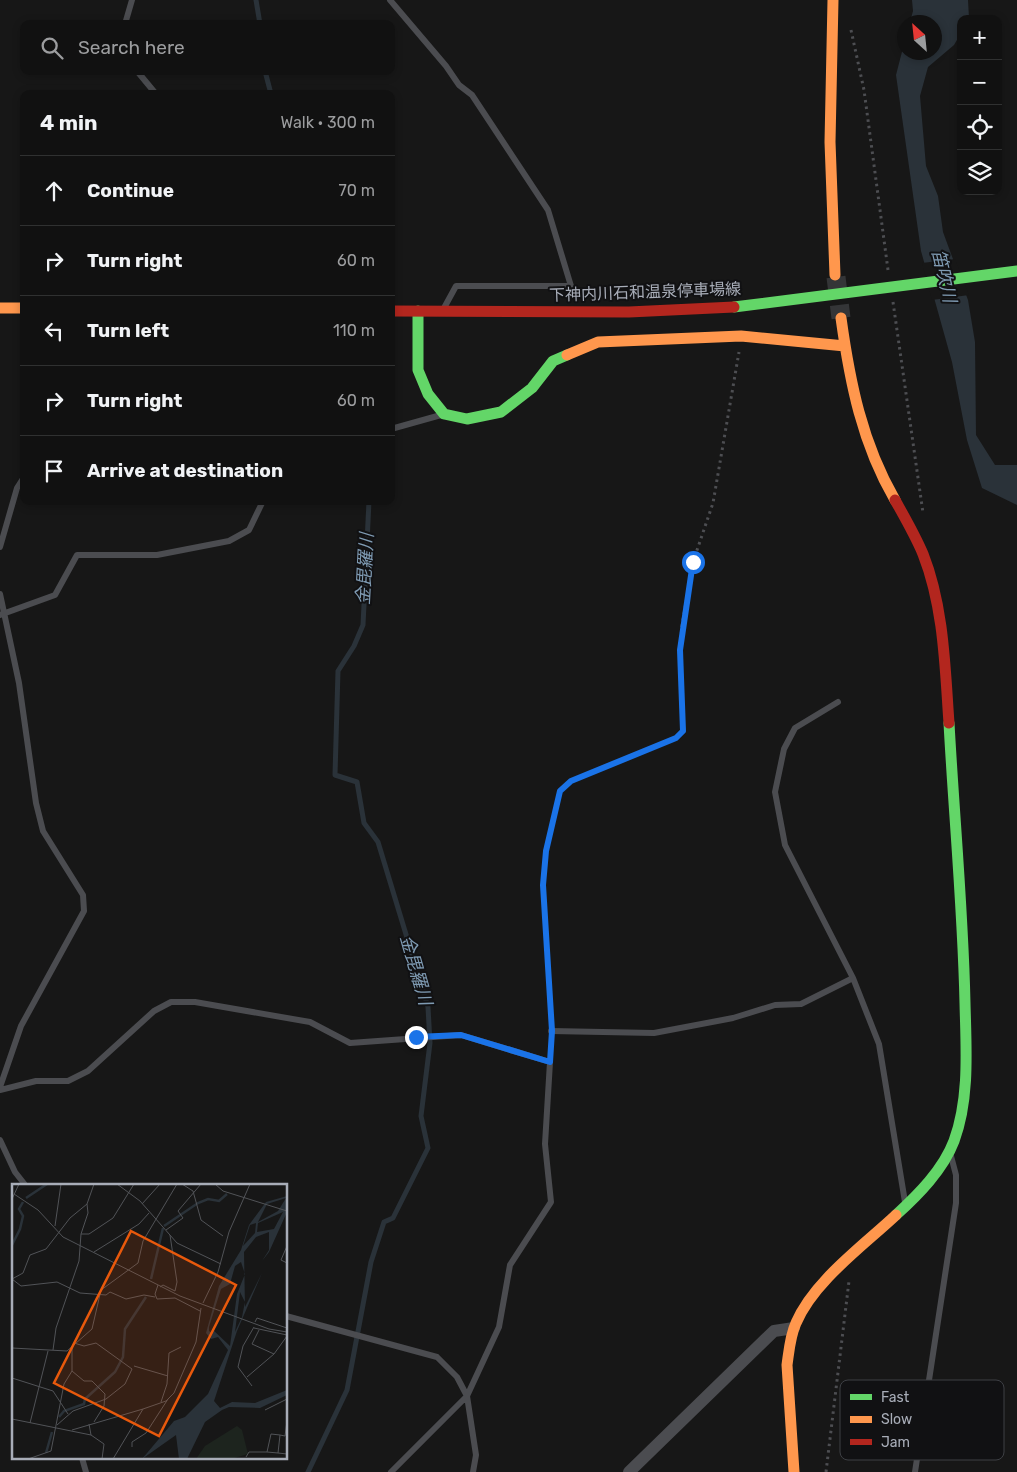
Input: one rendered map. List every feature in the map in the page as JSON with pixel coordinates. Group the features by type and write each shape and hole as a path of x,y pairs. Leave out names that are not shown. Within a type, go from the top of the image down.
{"street":[{"path":"833,0 830,142 835,275"},
{"name":"下神内川石和温泉停車場線","path":"395,311 629,312 716,309 1017,271"},
{"path":"0,308 20,308"},
{"path":"418,311 418,370 428,394 444,414 467,419 501,412 532,388 553,361 598,342 741,336 845,346"},
{"path":"794,1472 787,1378 789,1349 794,1328 804,1306 810,1299 858,1248 934,1177 950,1152 960,1123 966,1043 960,867 939,631 928,568 914,533 876,465 866,440 858,414 841,318"},
{"path":"629,1472 774,1331 794,1328"}],"lane":[{"path":"126,20 132,0"},
{"path":"390,0 446,66 459,85 472,95 548,210 571,286 456,286 442,311"},
{"path":"140,75 153,90"},
{"path":"395,427 444,414"},
{"path":"0,546 20,483"},
{"path":"3,613 55,595 77,555 157,556 229,541 249,530 261,505"},
{"path":"0,594 20,683 36,802 44,831 83,895 84,911 21,1026 0,1089"},
{"path":"838,702 795,728 784,749 775,792 786,846 853,978 878,1044 905,1206"},
{"path":"552,1031 654,1033 733,1018 774,1005 801,1004 853,978"},
{"path":"0,1089 36,1081 68,1081 88,1071 154,1011 172,1002 195,1002 310,1022 350,1043 437,1035 461,1035 550,1062 545,1144 551,1202 510,1265 499,1327 467,1396 391,1472"},
{"path":"0,1140 15,1172 24,1184"},
{"path":"929,1380 956,1203 956,1175 950,1152"},
{"path":"288,1317 437,1357 457,1377 467,1396 476,1455 473,1472"}],"path":[{"path":"850,24 864,90 889,275"},
{"path":"893,301 923,520"},
{"path":"552,1031 543,885 546,851 560,791 571,781 676,738 683,731 680,650 682,625 693,562 713,503 741,336"},
{"path":"826,1472 849,1277"}],"water":[{"path":"912,0 968,0 969,15 957,15 957,40 942,55 942,15 912,15"},
{"name":"笛吹川","path":"900,60 936,60 928,67 920,96 926,166 938,196 943,232 968,300 975,342 976,435 995,465 1017,465 1017,505 982,488 967,440 952,362 921,251 896,75"}],"pier":[{"path":"955,259 969,295 932,300 922,263"}],"waterway":[{"name":"金毘羅川","path":"256,0 259,20"},
{"name":"金毘羅川","path":"266,75 270,90"},
{"name":"金毘羅川","path":"308,1472 347,1390 371,1262 384,1222 393,1218 428,1148 421,1116 430,1043 428,1007 378,842 364,823 357,782 335,775 338,671 354,646 363,625 369,505"}],"tunnel":[{"path":"836,277 841,318"}],"traffic: fast":[{"path":"734,307 1017,271"},
{"path":"418,311 418,370 428,394 444,414 467,419 501,412 532,388 553,361 567,355"},
{"path":"896,1215 937,1172 949,1152 959,1125 965,1090 964,968 949,723"}],"traffic: slow":[{"path":"833,0 830,142 835,275"},
{"path":"0,308 20,308"},
{"path":"841,318 853,389 859,412 874,457 895,500"},
{"path":"567,355 598,342 741,336 845,346"},
{"path":"794,1472 787,1365 794,1328 804,1308 827,1279 896,1215"}],"traffic: jam":[{"path":"395,311 629,312 734,307"},
{"path":"895,500 923,554 930,574 939,616 945,659 949,723"}],"route":[{"path":"416,1037 461,1035 550,1062 552,1031 543,885 546,851 560,791 571,781 676,738 683,731 680,650 682,625 693,562"}]}
